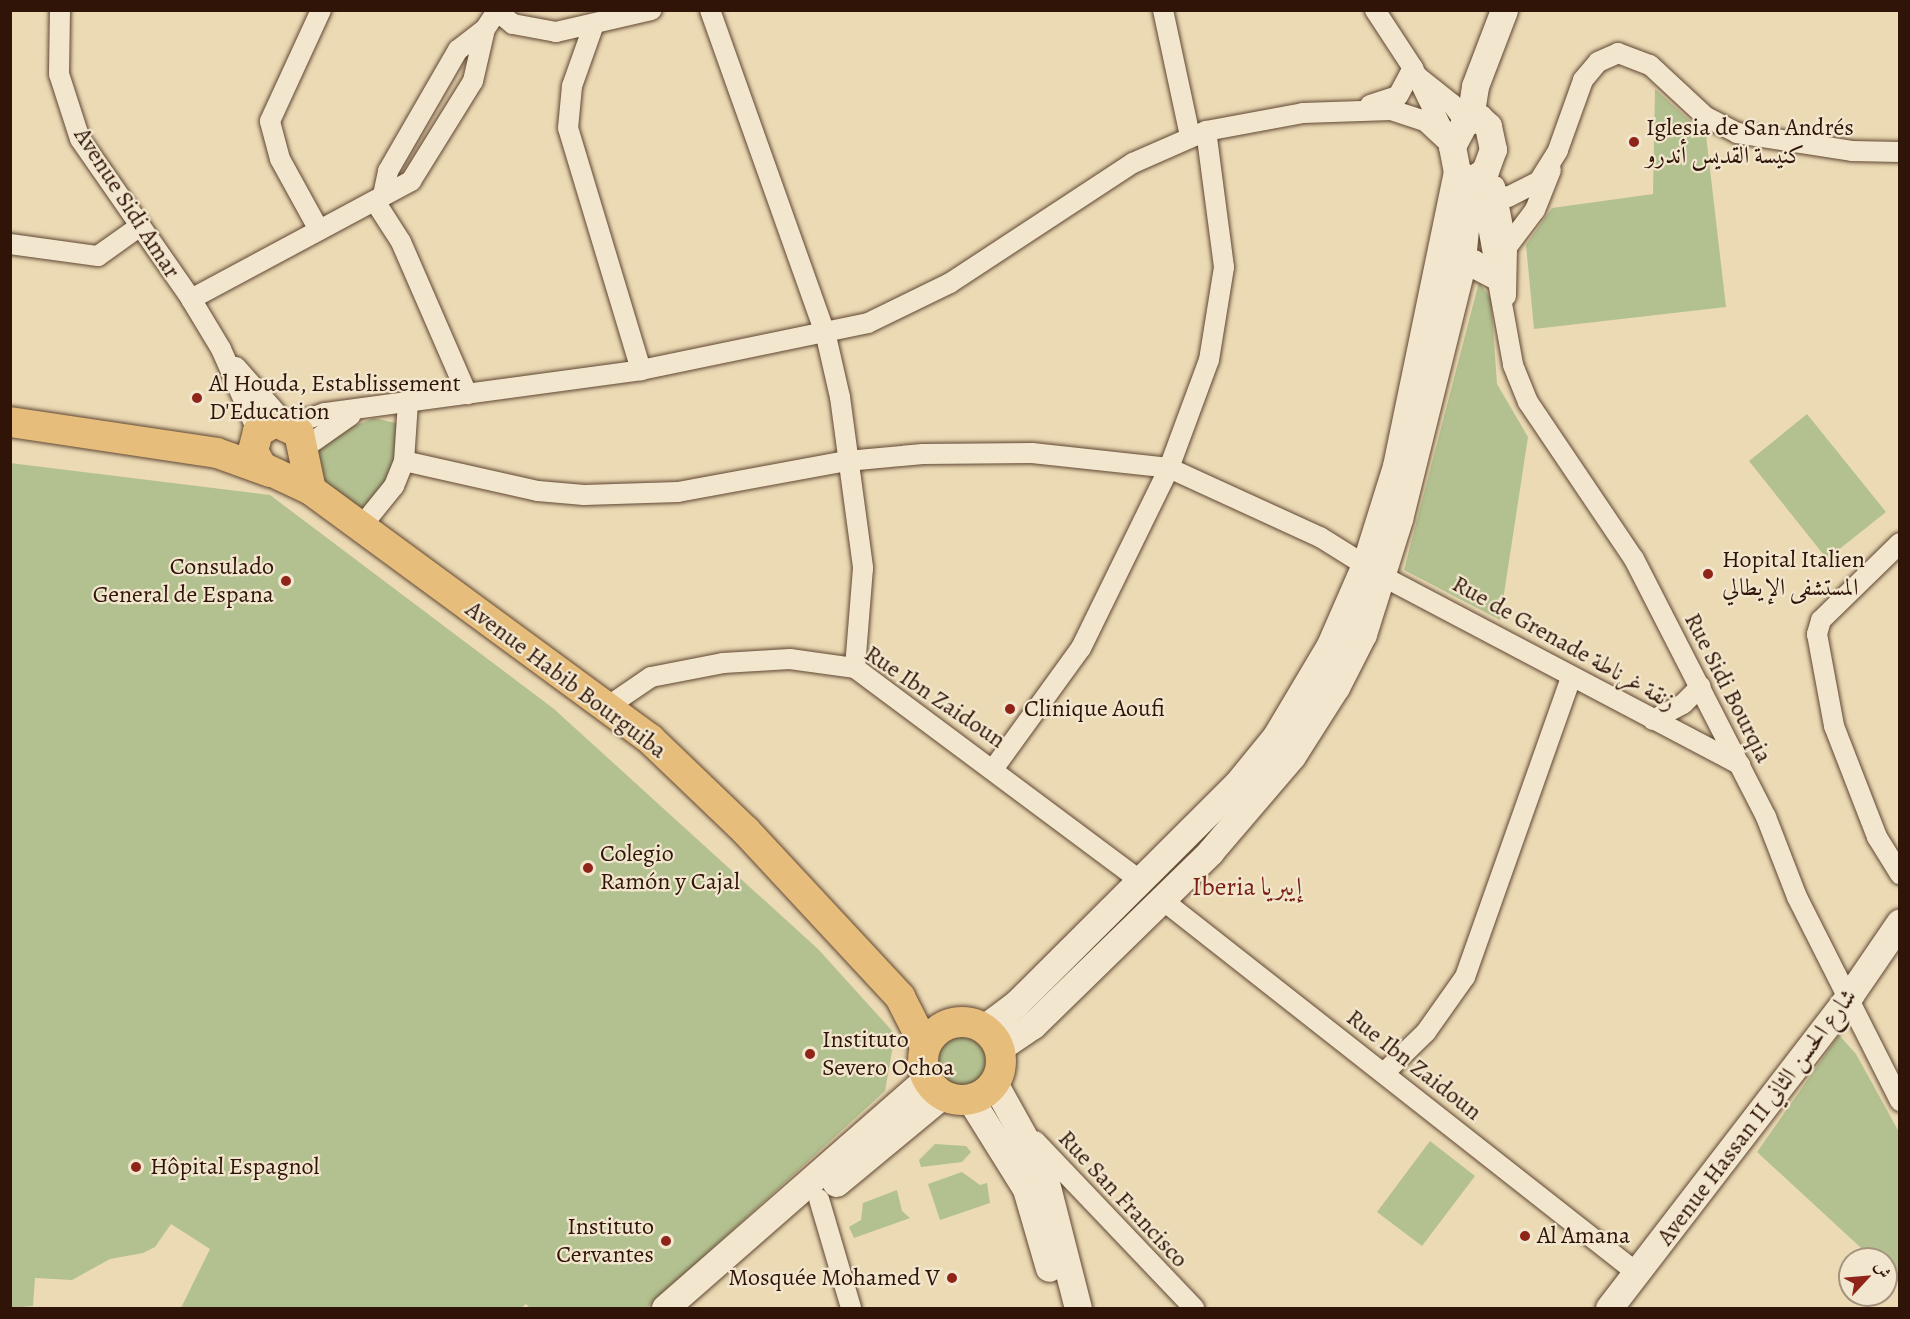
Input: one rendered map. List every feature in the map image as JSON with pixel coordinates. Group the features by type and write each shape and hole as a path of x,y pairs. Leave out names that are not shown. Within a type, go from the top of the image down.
{"main road":[{"path":"1078,1308 1049,1189 1017,1121 994,1083 992,1038 1016,1004 1138,879 1236,785 1276,736 1345,617 1375,571 1461,269 1473,159 1493,40 1504,10"},
{"path":"992,1038 1089,972 1260,798 1310,733 1363,634 1396,466 1473,159"},
{"path":"1461,269 1482,265 1496,276"},
{"name":"Avenue Habib Bourguiba","path":"10,422 217,453 274,473 311,490 650,739 746,830 900,997 925,1046"},
{"path":"284,437 293,468 274,473 255,460 284,437"},
{"path":"284,437 311,490"},
{"name":"Avenue Habib Bourguiba","path":"217,453 284,437"},
{"name":"Avenue Hassan II شارع الحسن الثاني","path":"1609,1308 1850,995 1899,922"},
{"name":"Avenue Habib Bourguiba","path":"900,997 950,1023"},
{"path":"992,1038 967,1021 950,1023 925,1046 946,1092 1026,1189 1061,1308"},
{"path":"665,1308 946,1092 994,1083"},
{"path":"689,1308 946,1092"}],"street":[{"name":"Avenue Sidi Amar","path":"60,10 59,74 71,118 140,226 191,299 221,349 284,437"},
{"path":"319,230 280,159 270,121 321,10"},
{"path":"467,394 380,199 388,171 425,103 458,50 485,29 498,11 532,30 592,27 651,10"},
{"path":"710,10 826,336 863,568 855,668"},
{"path":"994,768 1081,648 1169,468 1209,360 1221,298 1222,235 1198,133 1163,10"},
{"path":"1375,10 1415,72 1452,104 1473,159"},
{"path":"592,27 572,86 568,128 641,370"},
{"path":"191,299 411,181 446,127 481,63 485,29"},
{"path":"1507,247 1542,198 1553,158 1583,80 1598,62 1618,53 1650,65 1706,117 1737,133 1841,150 1899,152"},
{"path":"284,437 325,413 359,411 408,402 641,370 826,336 868,323 950,283 1078,195 1198,133 1353,109 1398,96 1415,72"},
{"path":"1353,109 1408,114 1525,192 1553,158"},
{"name":"Rue Sidi Bourqia","path":"1473,159 1507,247 1505,308"},
{"name":"Rue Sidi Bourqia","path":"1473,159 1496,276 1505,308 1513,365 1528,402 1634,559 1740,765 1797,897 1850,995 1899,1101"},
{"path":"10,244 98,256 140,226"},
{"name":"Avenue Sidi Amar","path":"221,349 284,437"},
{"path":"360,528 394,486 404,461 408,402"},
{"path":"284,437 332,424 359,411"},
{"name":"Rue de Grenade زنقة غرناطة","path":"404,461 538,491 631,496 847,461 1032,453 1169,468 1310,532 1375,571 1498,633 1571,677 1740,765"},
{"path":"1899,543 1821,620 1817,634 1834,726 1877,837 1899,874"},
{"name":"Rue Ibn Zaidoun","path":"607,707 651,677 723,663 790,659 855,668 994,768 1138,879"},
{"path":"1384,1073 1426,1032 1465,976 1571,677"},
{"path":"1653,720 1683,704 1701,686"},
{"name":"Rue Ibn Zaidoun","path":"1160,898 1637,1273"},
{"name":"Rue San Francisco","path":"1017,1121 1194,1308"},
{"path":"819,1199 851,1308"}],"green space":[{"path":"1655,89 1706,135 1726,307 1534,329 1526,245 1552,208 1653,194"},
{"path":"1479,282 1491,299 1497,384 1528,437 1500,620 1404,570"},
{"path":"1807,414 1886,512 1827,559 1749,461"},
{"path":"374,418 400,424 402,458 365,516 326,494 317,456 320,440"},
{"path":"10,463 270,495 554,709 818,949 895,1034 885,1091 647,1308 530,1308 526,1304 521,1308 181,1308 210,1249 171,1224 155,1247 143,1253 110,1259 72,1280 35,1278 33,1306 11,1308"},
{"path":"962,1031 983,1040 992,1061 983,1082 962,1091 941,1082 932,1061 941,1040"},
{"path":"1839,1035 1856,1054 1899,1132 1899,1283 1898,1247 1860,1247 1757,1152"},
{"path":"1430,1141 1475,1176 1422,1246 1377,1212"},
{"path":"935,1144 966,1146 971,1152 962,1162 921,1167 919,1160"},
{"path":"962,1172 980,1185 987,1183 990,1203 940,1220 928,1184"},
{"path":"897,1190 902,1211 910,1218 854,1238 849,1227 861,1220 863,1203"}],"place":[{"name":"Iglesia de San Andrés كنيسة القديس أندرو","path":"1634,142"},
{"name":"Al Houda, Establissement D'Education","path":"197,398"},
{"name":"Hopital Italien المستشفى الإيطالي","path":"1708,574"},
{"name":"Consulado General de Espana","path":"286,581"},
{"name":"Clinique Aoufi","path":"1010,709"},
{"name":"Colegio Ramón y Cajal","path":"588,868"},
{"name":"Instituto Severo Ochoa","path":"810,1054"},
{"name":"Hôpital Espagnol","path":"136,1167"},
{"name":"Al Amana","path":"1525,1236"},
{"name":"Instituto Cervantes","path":"666,1241"},
{"name":"Mosquée Mohamed V","path":"952,1278"}],"district":[{"name":"Iberia إيبريا","path":"1247,887"}]}
